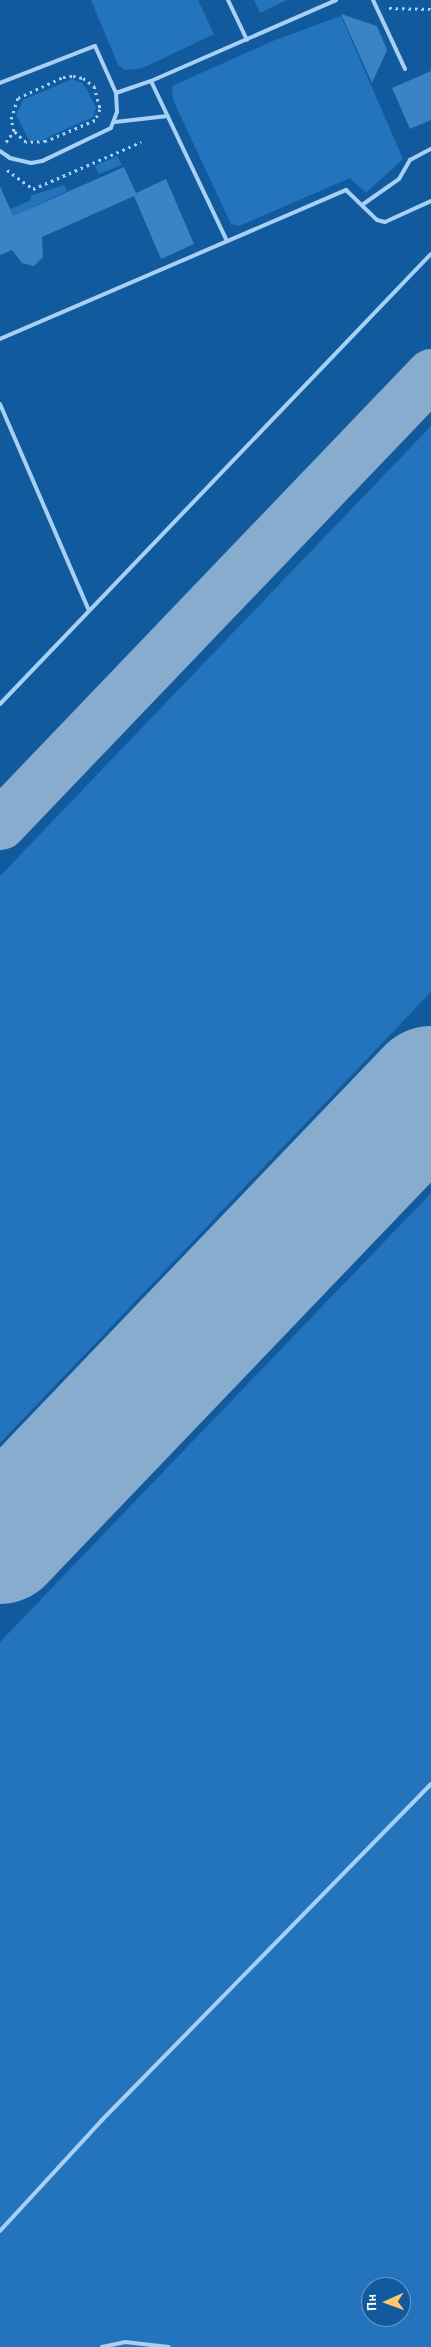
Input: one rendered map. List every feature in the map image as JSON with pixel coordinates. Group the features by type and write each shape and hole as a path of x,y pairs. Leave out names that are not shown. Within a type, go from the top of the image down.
{"lane":[{"path":"228,0 246,40"},
{"path":"116,93 151,81 336,0"},
{"path":"373,0 405,69"},
{"path":"0,84 95,46 116,93 115,122 111,128 42,161 31,163 10,158 0,151"},
{"path":"151,81 227,241"},
{"path":"115,122 168,116"},
{"path":"362,205 400,179 410,160 431,148"},
{"path":"0,339 346,190 377,220 385,222 431,201"},
{"path":"0,704 431,254"},
{"path":"0,404 89,611"},
{"path":"0,2231 102,2120 431,1784"},
{"path":"102,2347 125,2342 169,2347"}],"path":[{"path":"377,8 431,9"},
{"path":"63,77 83,78 94,86 100,109 95,120 36,144 26,142 14,131 11,119 18,98 63,77"},
{"path":"5,143 14,131"},
{"path":"0,165 33,189 141,142"}],"shaded area":[{"path":"91,0 198,0 214,34 143,68 125,70 118,65"},
{"path":"254,0 287,0 260,13"},
{"path":"341,16 403,159 366,193 350,178 239,226 231,224 173,100 172,86 275,40"},
{"path":"72,79 82,83 87,90 96,107 93,117 40,141 29,140 16,115 23,100"},
{"path":"117,156 122,165 99,174 95,166"},
{"path":"64,185 67,191 11,217 8,210 31,200 30,196"},
{"path":"431,426 431,992 0,1443 0,876"},
{"path":"431,1193 431,2347 0,2347 0,1642"}],"building":[{"path":"341,14 377,26 387,50 372,83"},
{"path":"431,71 431,120 410,129 392,88"},
{"path":"124,167 136,193 166,179 194,244 161,259 134,196 42,237 43,257 34,266 22,263 12,250 0,255 0,186 13,216"}],"taxiway":[{"path":"0,824 431,374"}],"runway":[{"path":"0,1540 431,1090"}]}
